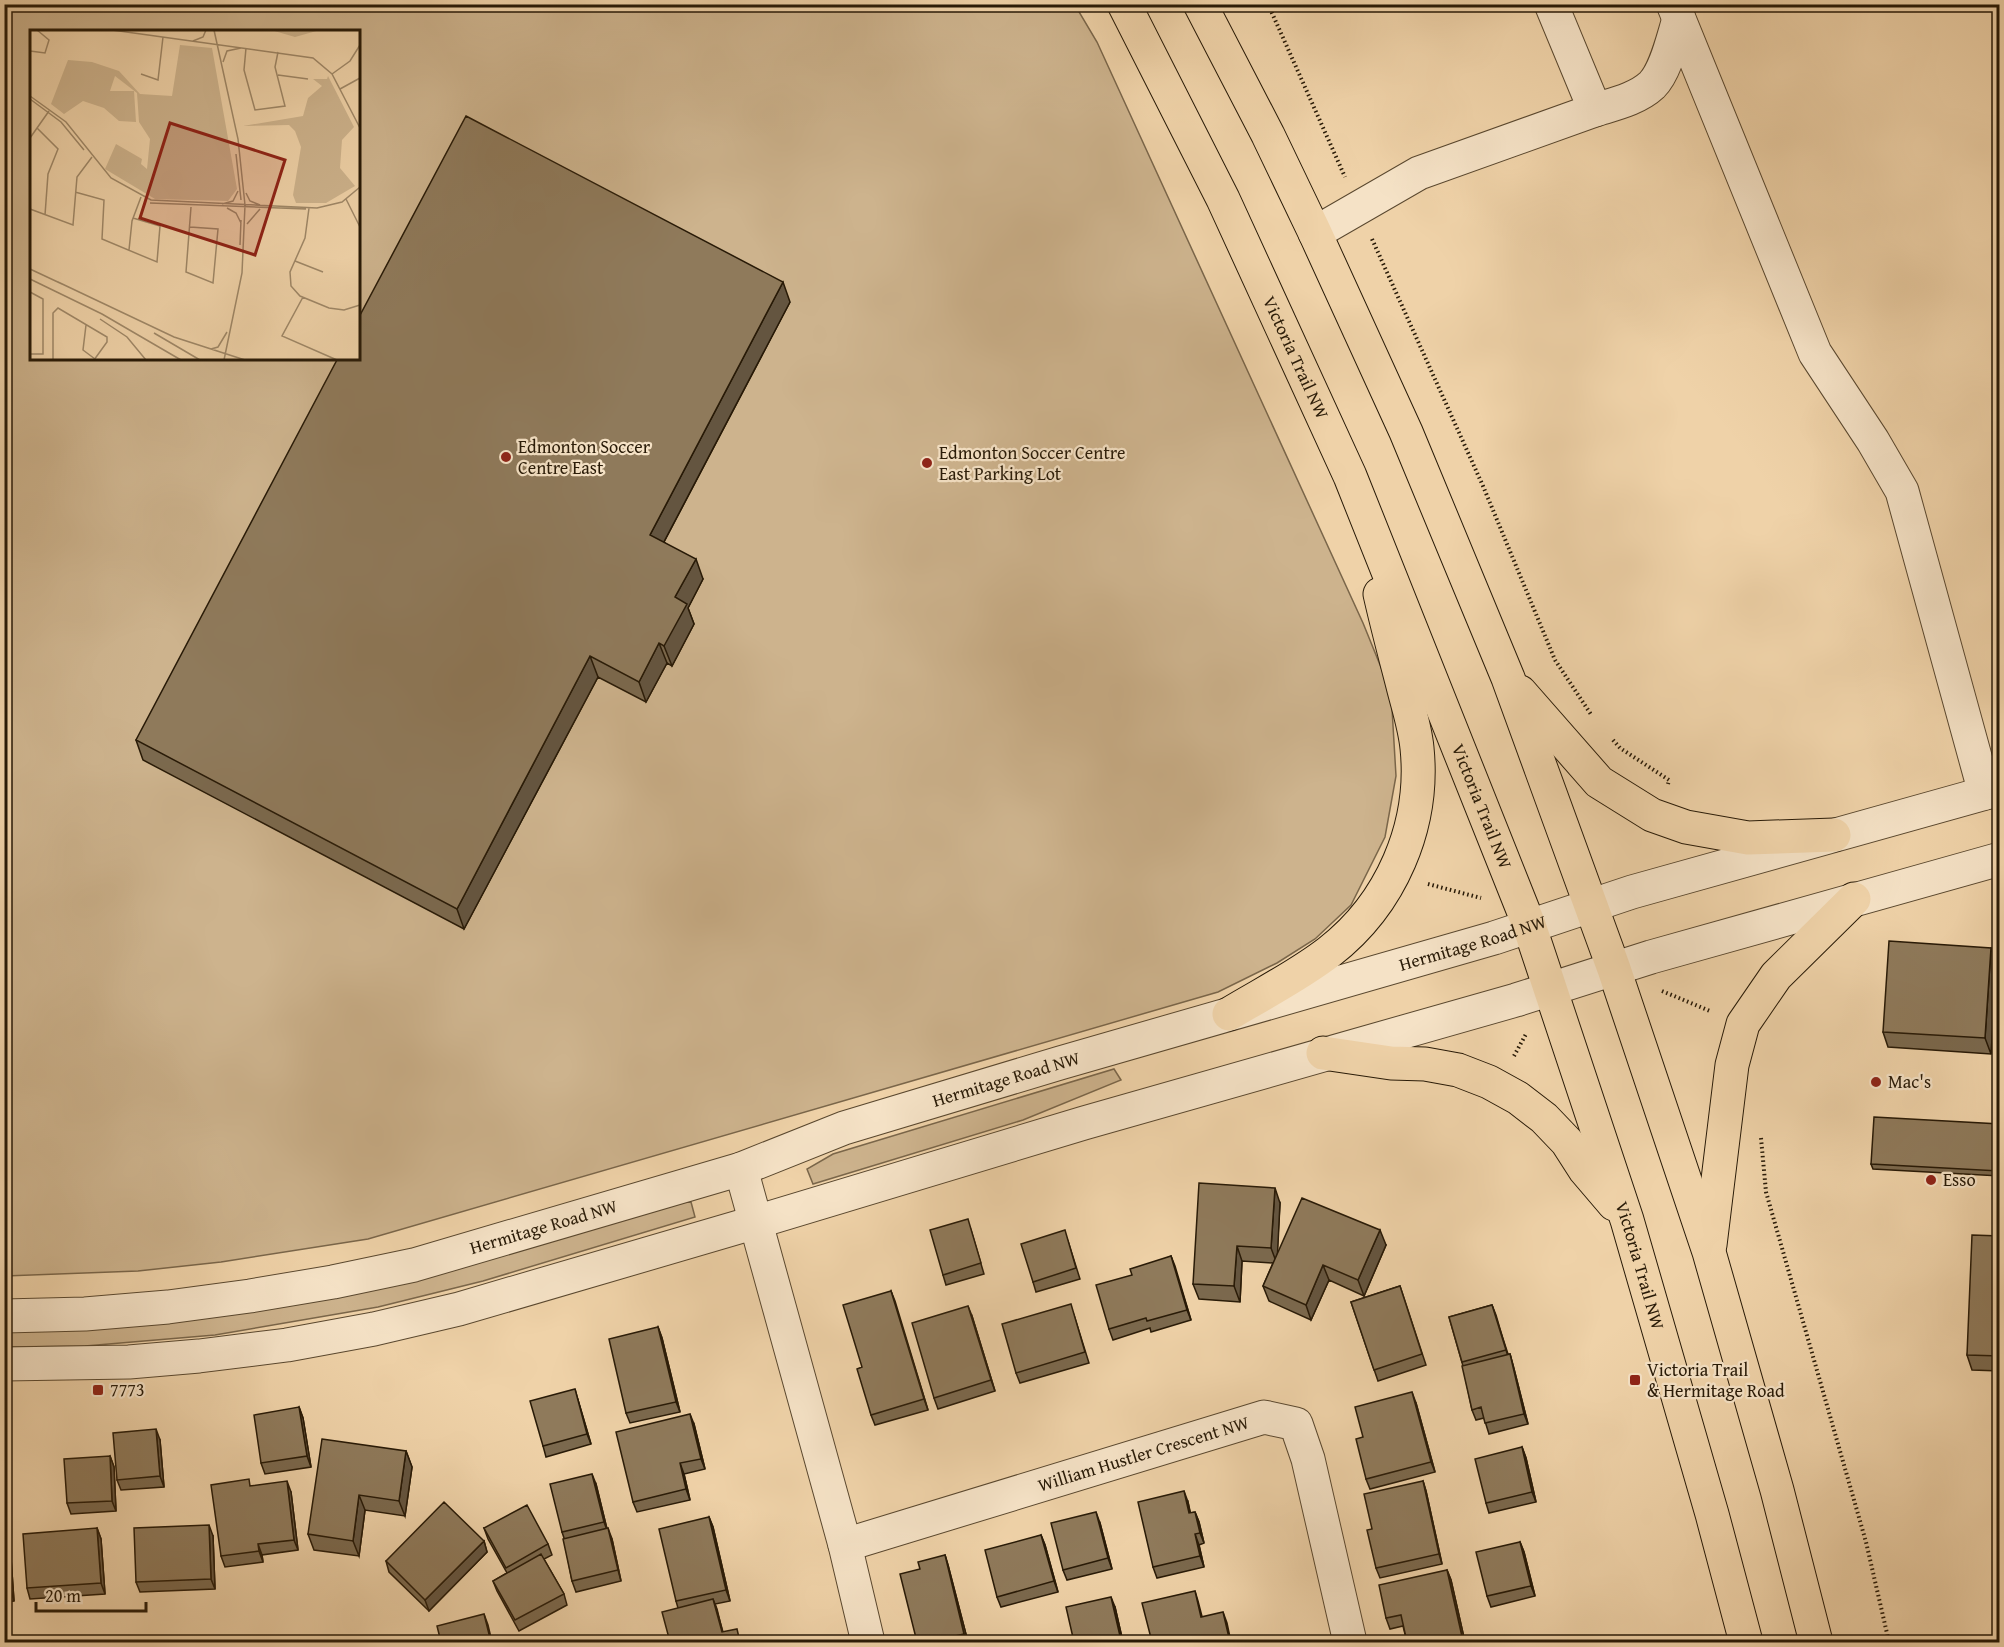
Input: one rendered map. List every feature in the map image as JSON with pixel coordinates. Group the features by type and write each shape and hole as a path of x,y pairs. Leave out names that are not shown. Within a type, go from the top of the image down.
{"main road":[{"name":"Victoria Trail NW","path":"1124,4 1223,199 1350,476 1529,926 1627,1220 1712,1514 1746,1642"},
{"path":"1200,4 1268,135 1406,432 1508,678 1592,905 1709,1252 1774,1479 1816,1642"},
{"path":"1229,1014 1329,952 1354,929 1376,904 1393,874 1406,844 1414,812 1418,780 1414,737 1350,476"},
{"path":"1508,678 1599,782 1652,815 1686,827 1748,838 1834,835"},
{"path":"1709,1252 1732,1065 1743,1024 1776,976 1854,899"},
{"path":"1323,1053 1391,1063 1425,1064 1458,1070 1489,1082 1518,1098 1544,1118 1567,1142 1585,1170 1627,1220"}],"street":[{"path":"1551,4 1595,110"},
{"path":"1315,233 1419,173 1632,98 1652,85 1662,70 1676,12"},
{"path":"1676,12 1815,353 1873,441 1902,491 1992,791"},
{"name":"Hermitage Road NW","path":"4,1316 85,1314 168,1307 333,1282 414,1265 741,1169 844,1128 1494,938 1592,905 1992,791"},
{"path":"4,1364 129,1362 199,1356 287,1345 374,1329 459,1309 1323,1053 2000,859"},
{"path":"741,1169 845,1545 868,1642"},
{"name":"William Hustler Crescent NW","path":"845,1545 1264,1417 1296,1424 1308,1459 1350,1642"}],"path":[{"path":"1268,4 1483,486 1556,660 1593,718"},
{"path":"1606,733 1620,748 1669,780 1665,791"},
{"path":"1426,884 1480,898"},
{"path":"1660,986 1662,992 1713,1012"},
{"path":"1509,1062 1527,1031"},
{"path":"1762,1128 1761,1146 1766,1192 1866,1542 1889,1642"}],"shaded area":[{"path":"4,5 1075,5 1097,42 1363,623 1391,692 1396,776 1385,837 1351,905 1315,939 1277,963 1218,992 368,1239 221,1262 138,1271 5,1276"},
{"path":"1114,1069 1121,1080 1023,1120 813,1184 807,1169 833,1154"},
{"path":"691,1202 695,1217 483,1281 378,1307 215,1335 85,1346 5,1347 4,1325 69,1325 669,1203"}],"building":[{"name":"Edmonton Soccer Centre East","path":"466,116 783,282 650,535 696,559 675,597 687,604 664,646 659,643 639,682 590,656 457,909 136,740 337,360 360,360 360,315"},
{"path":"1889,941 1991,948 1985,1038 1883,1032"},
{"path":"1874,1117 2000,1124 1999,1171 1871,1164"},
{"path":"1199,1183 1275,1188 1271,1248 1237,1246 1234,1286 1193,1284"},
{"path":"1302,1198 1380,1230 1358,1280 1323,1265 1306,1305 1263,1286"},
{"path":"968,1219 981,1263 943,1275 930,1230"},
{"path":"1065,1230 1076,1268 1033,1282 1021,1244"},
{"path":"1972,1235 2000,1236 2000,1356 1967,1355"},
{"path":"1171,1256 1187,1310 1147,1321 1146,1318 1109,1329 1096,1285 1132,1275 1130,1269"},
{"path":"1400,1286 1422,1354 1374,1370 1351,1302"},
{"path":"891,1291 924,1399 871,1415 857,1369 862,1367 843,1305"},
{"path":"1071,1304 1085,1352 1016,1373 1002,1324"},
{"path":"1492,1305 1506,1350 1462,1362 1449,1317"},
{"path":"968,1306 991,1380 934,1398 912,1323"},
{"path":"658,1327 676,1402 626,1413 609,1339"},
{"path":"1510,1354 1524,1414 1485,1423 1481,1407 1472,1410 1462,1366"},
{"path":"575,1389 587,1434 543,1446 530,1401"},
{"path":"1412,1392 1431,1462 1366,1479 1356,1439 1363,1437 1355,1407"},
{"path":"299,1407 307,1456 261,1463 254,1415"},
{"path":"690,1414 701,1459 680,1463 686,1489 633,1502 616,1432"},
{"path":"156,1429 160,1476 117,1480 113,1433"},
{"path":"322,1439 406,1451 399,1501 359,1495 353,1541 308,1534"},
{"path":"1522,1447 1532,1492 1486,1503 1475,1459"},
{"path":"110,1456 112,1501 67,1503 64,1459"},
{"path":"592,1474 604,1522 562,1532 550,1484"},
{"path":"249,1479 250,1486 287,1481 294,1540 258,1544 259,1551 221,1556 211,1485"},
{"path":"1423,1481 1439,1554 1376,1568 1367,1530 1372,1529 1364,1494"},
{"path":"1184,1491 1189,1513 1195,1512 1200,1533 1195,1534 1200,1556 1153,1567 1138,1502"},
{"path":"444,1502 484,1541 425,1600 386,1561"},
{"path":"527,1505 548,1544 506,1568 484,1528"},
{"path":"1096,1512 1108,1558 1063,1570 1051,1523"},
{"path":"709,1517 726,1590 676,1601 659,1529"},
{"path":"209,1525 211,1579 136,1582 134,1528"},
{"path":"97,1528 101,1583 27,1588 23,1534"},
{"path":"608,1528 618,1570 572,1581 563,1539"},
{"path":"4,1534 7,1534 11,1591 4,1591"},
{"path":"1041,1535 1054,1581 997,1597 985,1550"},
{"path":"1520,1542 1531,1586 1487,1596 1476,1552"},
{"path":"541,1554 564,1594 515,1620 493,1581"},
{"path":"945,1555 964,1634 928,1642 917,1642 900,1574 920,1569 918,1562"},
{"path":"1447,1570 1463,1641 1407,1642 1401,1615 1386,1618 1379,1585"},
{"path":"1195,1591 1201,1617 1223,1612 1230,1642 1152,1642 1142,1603"},
{"path":"1111,1597 1120,1636 1090,1642 1074,1642 1066,1607"},
{"path":"713,1599 722,1632 737,1629 740,1642 670,1642 662,1612"},
{"path":"484,1614 491,1642 441,1642 437,1626"}],"place":[{"name":"Edmonton Soccer Centre East","path":"506,457"},
{"name":"Edmonton Soccer Centre East Parking Lot","path":"927,463"},
{"name":"Mac's","path":"1876,1082"},
{"name":"Esso","path":"1931,1180"},
{"name":"Victoria Trail & Hermitage Road","path":"1635,1380"},
{"name":"7773","path":"98,1390"}]}
